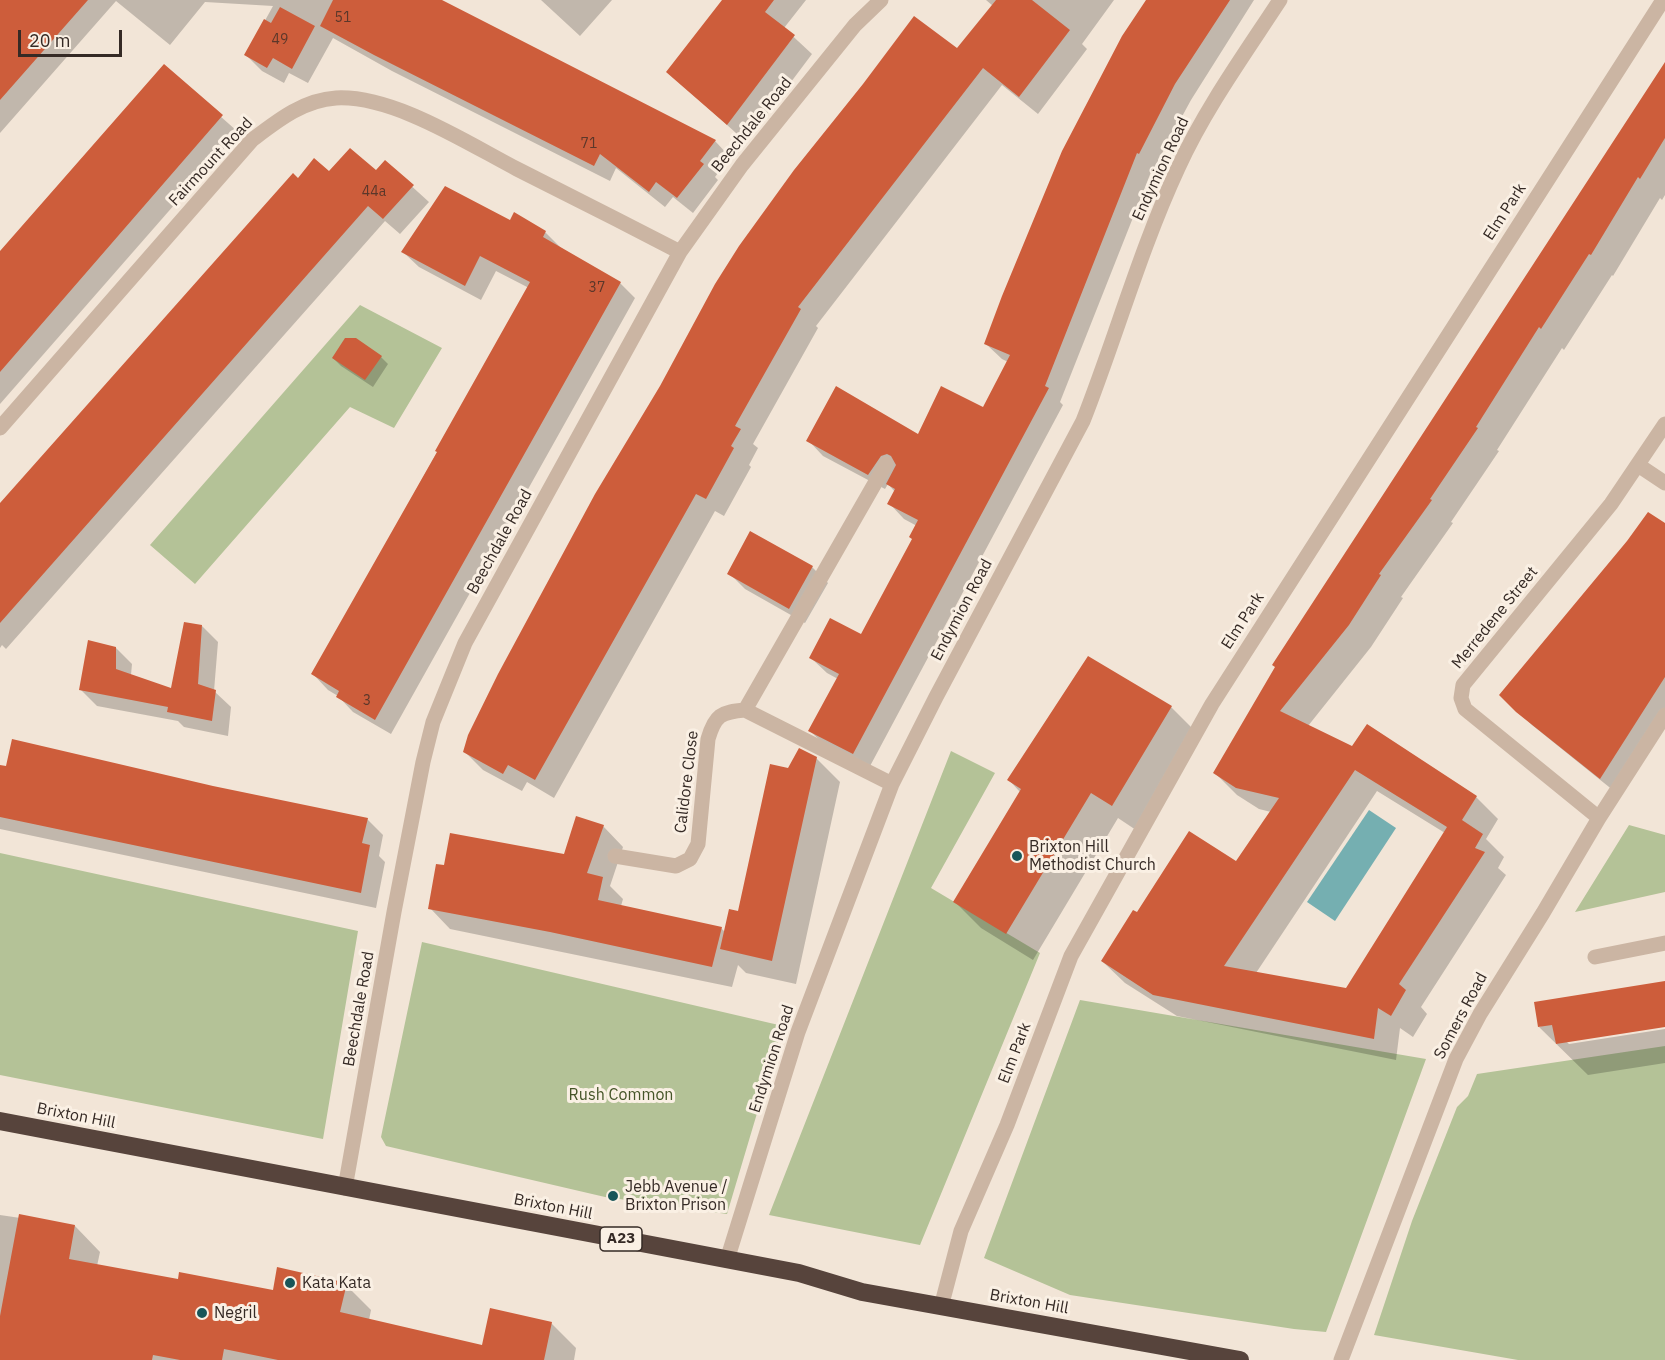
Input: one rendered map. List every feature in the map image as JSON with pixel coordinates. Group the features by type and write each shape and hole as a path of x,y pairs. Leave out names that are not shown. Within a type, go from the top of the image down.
{"highway":[{"name":"Brixton Hill","path":"0,1121 799,1273 862,1293 1240,1360"}],"street":[{"name":"Beechdale Road","path":"345,1188 423,762 433,722 465,643 680,252 742,165 855,25 881,0"},
{"name":"Endymion Road","path":"727,1260 798,1032 892,784 1083,421 1153,227 1179,166 1210,107 1280,0"},
{"name":"Elm Park","path":"941,1307 961,1231 1007,1125 1071,956 1212,704 1663,0"},
{"name":"Fairmount Road","path":"0,428 252,140 280,118 307,105 334,98 361,99 387,106 441,129 680,252"},
{"name":"Merredene Street","path":"1599,818 1465,709 1461,698 1463,685 1611,504 1665,424"},
{"path":"886,464 745,710 892,784"},
{"path":"1638,465 1665,483"},
{"name":"Calidore Close","path":"615,856 676,866 690,859 698,844 708,739 713,722 726,711 745,710"},
{"name":"Somers Road","path":"1341,1360 1456,1059 1480,1014 1543,914 1599,818 1665,715"},
{"path":"1595,957 1665,943"}],"green space":[{"path":"360,305 442,348 394,428 350,407 195,584 150,545"},
{"path":"951,751 995,773 931,888 1040,953 920,1245 769,1215"},
{"path":"1629,825 1665,835 1665,892 1575,912"},
{"path":"0,853 358,931 323,1139 0,1075"},
{"name":"Rush Common","path":"422,942 783,1026 727,1214 605,1197 386,1146 381,1137"},
{"path":"1080,1000 1426,1059 1326,1332 1070,1295 984,1258"},
{"path":"1665,1046 1665,1360 1518,1360 1374,1335 1412,1221 1457,1107 1468,1096 1477,1074"}],"water":[{"path":"1369,810 1396,828 1335,921 1307,902"}],"building":[{"path":"0,0 88,0 0,100"},
{"path":"333,0 442,0 716,140 700,161 704,164 677,198 656,182 649,192 600,154 594,166 320,26"},
{"path":"722,0 774,0 765,12 795,35 727,125 666,72"},
{"path":"996,0 1032,0 1070,30 1019,97 983,68 798,307 801,309 735,426 741,429 731,446 734,448 706,499 696,494 535,780 508,765 503,774 463,752 468,735 498,674 595,494 660,386 715,284 739,246 794,170 914,16 957,48"},
{"path":"1146,0 1230,0 1175,84 1139,154 1137,153 1045,386 1049,388 853,754 808,731 839,674 809,658 830,618 861,634 912,539 909,537 918,520 887,504 895,489 886,484 896,465 891,456 887,454 881,456 868,475 806,441 836,386 918,434 941,386 983,407 1010,355 984,344 1002,296 1062,151 1122,36"},
{"path":"280,7 315,26 292,69 273,58 267,68 244,55 264,19 271,23"},
{"path":"1665,62 1665,138 1640,179 1638,177 1591,255 1589,254 1541,329 1539,327 1476,427 1478,428 1430,499 1432,500 1379,574 1381,575 1349,625 1280,711 1352,746 1367,724 1477,796 1462,820 1483,834 1475,848 1485,852 1399,984 1406,990 1391,1016 1378,1008 1374,1039 1153,995 1101,961 1133,910 1137,912 1189,831 1236,861 1279,798 1236,788 1213,773 1275,667 1272,665","holes":["1355,770 1447,827 1346,988 1224,966"]},
{"path":"164,64 223,115 0,372 0,251"},
{"path":"350,148 376,170 385,160 414,185 383,219 368,206 0,623 0,503 293,173 298,178 314,158 329,171"},
{"path":"445,186 510,220 514,212 546,231 543,237 621,282 375,720 336,697 339,691 311,674 530,282 480,256 465,286 401,252"},
{"path":"345,338 356,338 382,356 365,380 332,358"},
{"path":"1648,512 1665,523 1665,677 1600,779 1516,712 1499,695 1627,541"},
{"path":"750,531 813,566 789,609 727,574"},
{"path":"184,622 202,625 198,684 216,690 212,721 167,712 168,707 79,690 88,640 116,647 116,669 171,688"},
{"path":"1088,656 1172,706 1112,806 1091,793 1006,934 953,902 1021,789 1007,780"},
{"path":"12,739 213,786 368,818 362,843 370,845 361,893 0,817 0,765 6,766"},
{"path":"799,748 817,757 772,961 720,949 729,909 738,911 770,764 788,768"},
{"path":"576,816 604,825 587,873 603,877 598,900 722,927 712,967 550,932 428,909 436,864 444,865 450,833 564,854"},
{"path":"1665,981 1665,1027 1556,1044 1552,1025 1538,1027 1534,1002"},
{"path":"19,1214 75,1225 69,1259 178,1279 179,1272 273,1290 277,1267 347,1283 340,1312 482,1345 490,1308 552,1322 544,1360 278,1360 224,1349 222,1360 180,1360 153,1355 152,1360 0,1360 0,1316"}],"place":[{"name":"Brixton Hill Methodist Church","path":"1017,856"},
{"name":"Jebb Avenue / Brixton Prison","path":"613,1196"},
{"name":"Kata Kata","path":"290,1283"},
{"name":"Negril","path":"202,1313"}]}
